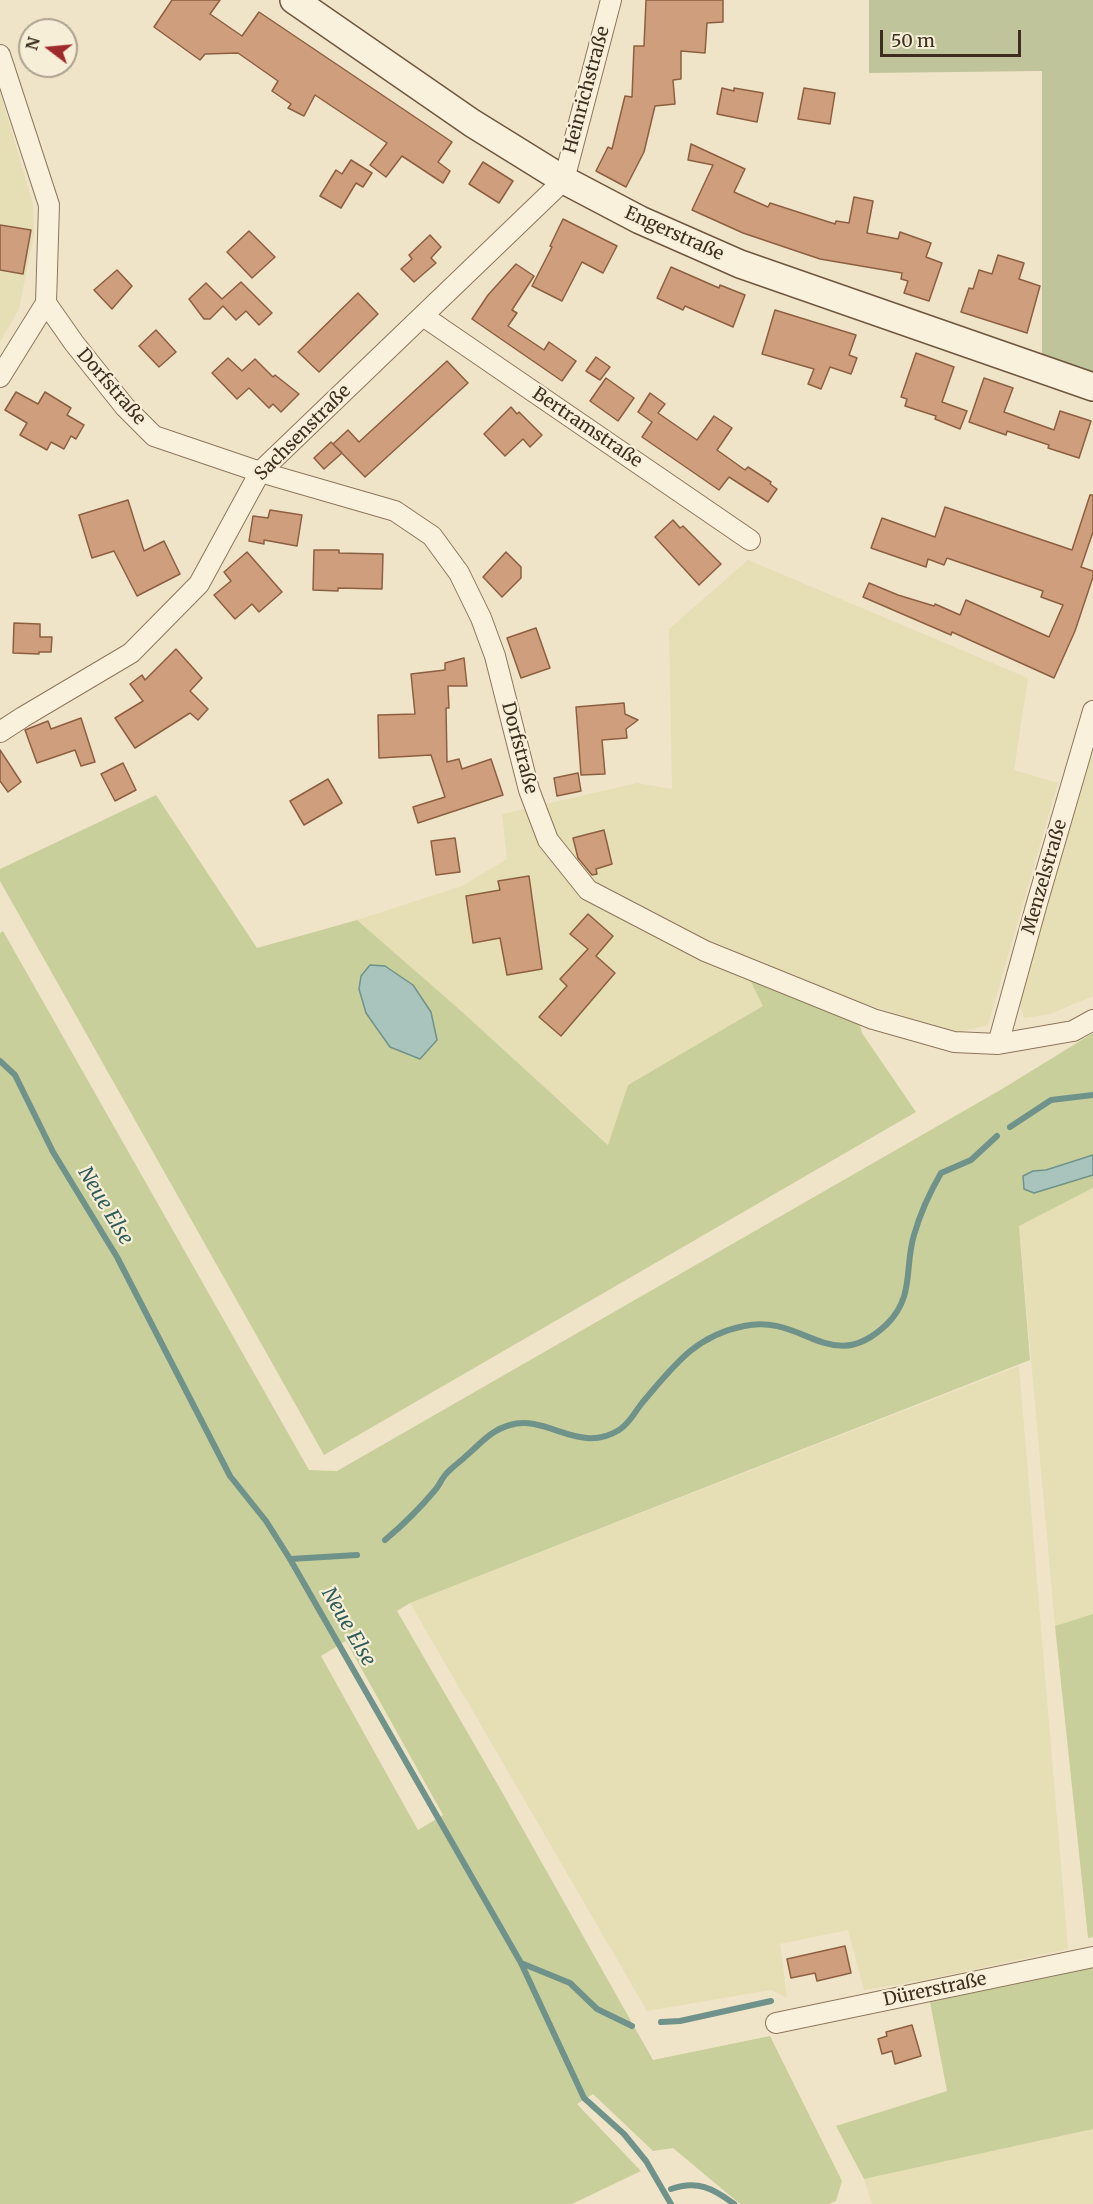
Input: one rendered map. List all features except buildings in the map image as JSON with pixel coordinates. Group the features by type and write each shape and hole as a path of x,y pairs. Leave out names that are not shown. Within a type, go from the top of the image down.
{"main road":[{"name":"Engerstraße","path":"294,0 472,123 564,180 640,220 740,264 1093,387"}],"street":[{"name":"Heinrichstraße","path":"564,180 611,0"},
{"path":"0,55 49,206 46,303 0,377"},
{"name":"Sachsenstraße","path":"0,732 131,653 198,584 260,472 564,180"},
{"name":"Dorfstraße","path":"46,303 74,343 125,407 154,436 260,472 395,511 432,536 459,573 481,618 495,656 529,790 548,840 588,890 705,951 873,1019 954,1042 998,1044 1073,1031 1093,1020"},
{"name":"Bertramstraße","path":"423,316 750,540"},
{"name":"Menzelstraße","path":"998,1044 1093,711"},
{"name":"Dürerstraße","path":"776,2023 1093,1957"}],"shaded area":[{"path":"0,92 33,204 34,235 19,309 0,342"},
{"path":"748,560 1028,678 1014,770 1058,783 988,1025 956,1033 853,1000 737,953 764,1006 628,1085 609,1145 357,920 462,886 507,859 502,814 637,783 672,789 669,629"},
{"path":"1093,735 1093,996 1050,1014 1024,1018 1017,996"},
{"path":"1093,1188 1093,1614 1055,1626 1019,1226"},
{"path":"1019,1366 1068,1949 925,1980 864,1990 848,1930 780,1944 787,1998 771,1990 647,2011 410,1603"},
{"path":"1093,2129 1093,2204 872,2204 864,2179"}],"green space":[{"path":"869,0 1093,0 1093,373 1042,357 1042,71 869,73"},
{"path":"156,795 257,948 357,920 459,1009 608,1145 628,1085 763,1006 736,952 853,1000 862,1033 916,1112 324,1455 0,881 0,869"},
{"path":"3,931 309,1470 337,1471 1002,1089 1093,1033 1093,1188 1019,1226 1030,1360 410,1603 397,1611 653,2060 770,2036 842,2181 836,2201 829,2204 740,2204 673,2148 653,2151 593,2094 577,2104 641,2171 572,2204 0,2204 0,933","holes":["346,1641 443,1815 418,1830 321,1656"]},
{"path":"1093,1614 1093,1937 1088,1938 1055,1626"},
{"path":"1093,1967 1093,2129 864,2179 836,2126 947,2091 930,2002"}],"water":[{"path":"370,965 385,966 413,985 431,1012 437,1040 420,1059 390,1047 366,1013 359,989 361,976"},
{"path":"1093,1155 1093,1175 1034,1193 1024,1189 1023,1176 1033,1171 1046,1170"}],"waterway":[{"name":"Neue Else","path":"0,1061 15,1075 53,1152 117,1257 230,1476 266,1521 290,1559 521,1963 584,2098 624,2134 646,2161 671,2204"},
{"path":"1010,1127 1051,1100 1093,1095"},
{"path":"385,1540 436,1489 448,1471 497,1430 524,1423 577,1437 604,1437 626,1424 675,1365 711,1337 744,1326 765,1324 833,1345 849,1345 867,1339 887,1324 902,1303 914,1235 919,1219 941,1173 971,1160 997,1136"},
{"path":"290,1559 357,1555"},
{"path":"521,1963 570,1983 597,2009 632,2026"},
{"path":"661,2022 680,2021 771,2001"},
{"path":"671,2189 689,2185 704,2187 734,2204"}]}
